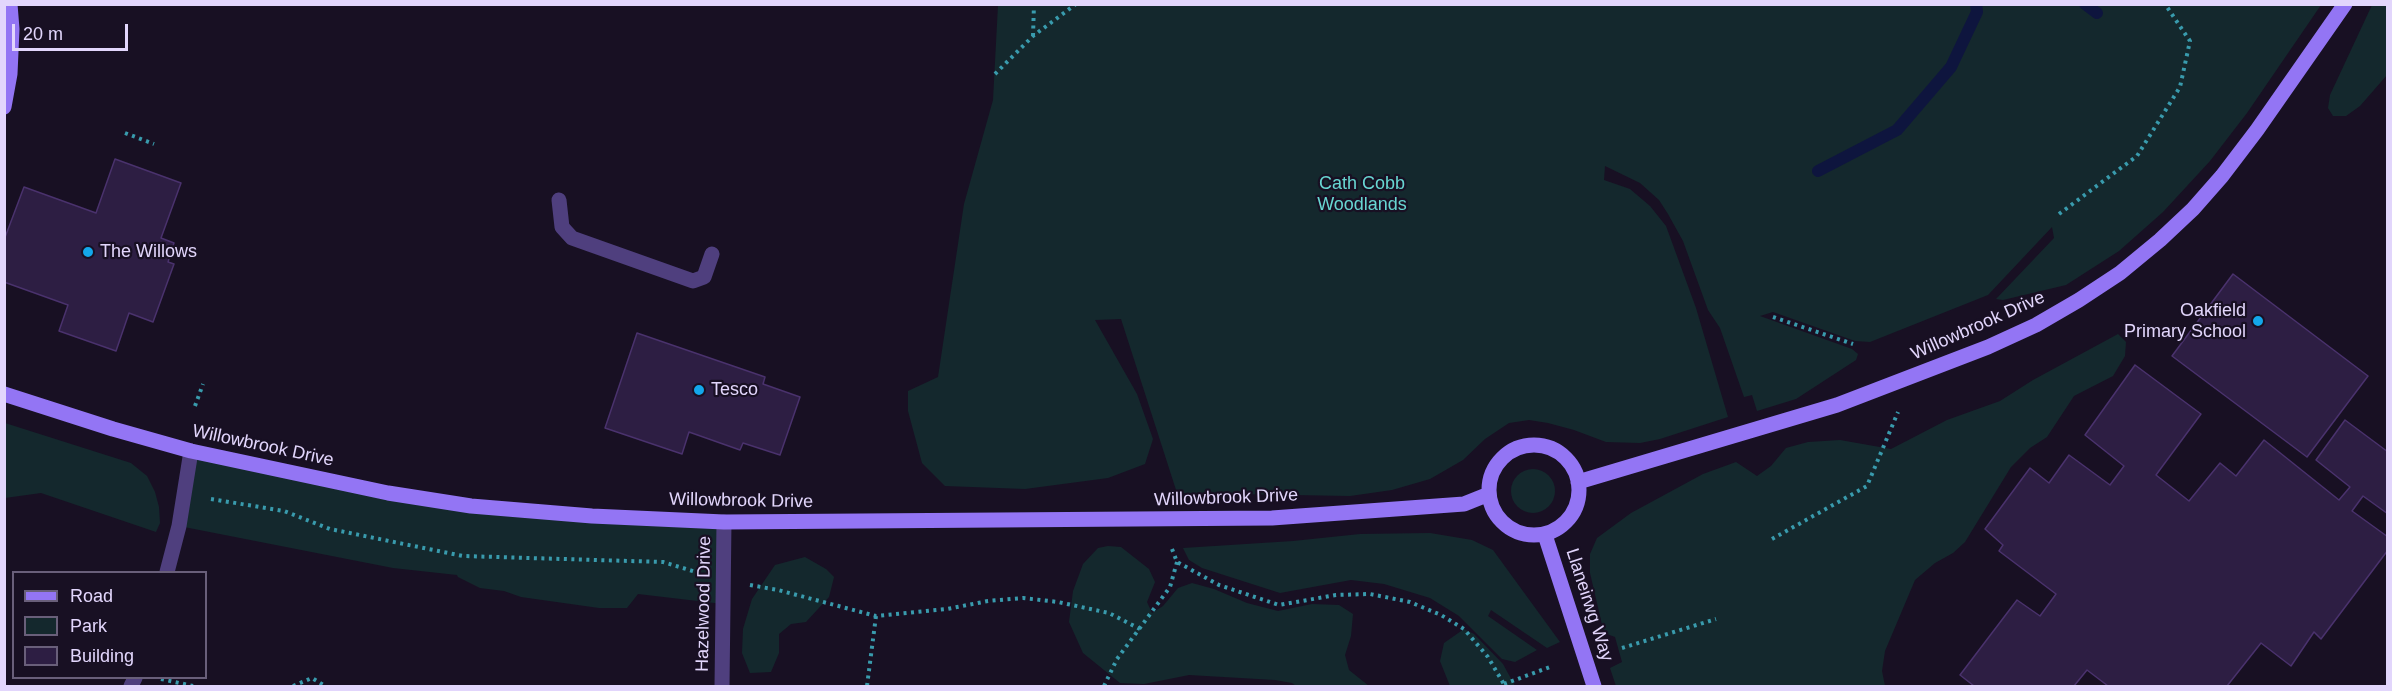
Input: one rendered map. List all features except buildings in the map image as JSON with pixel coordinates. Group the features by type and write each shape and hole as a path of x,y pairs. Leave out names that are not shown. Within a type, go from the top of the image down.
{"street":[{"path":"4,107 10,74 12,29 10,4"},
{"name":"Willowbrook Drive","path":"1578,482 1837,405 1912,378 1988,348 2044,320 2120,273 2160,240 2222,176 2345,4"},
{"path":"559,200 562,226 572,238 693,281 704,277 712,255"},
{"name":"Willowbrook Drive","path":"4,394 191,451 388,494 471,506 592,516 724,522 1272,518 1464,504 1489,494"},
{"path":"1528,445 1547,446 1563,455 1576,472 1578,482 1578,504 1572,516 1562,526 1545,535 1528,536 1510,529 1495,514 1489,494 1490,478 1499,460 1513,449 1528,445"},
{"path":"167,571 191,451"},
{"name":"Hazelwood Drive","path":"722,687 724,522"},
{"name":"Llaneirwg Way","path":"1545,535 1594,687"}],"path":[{"path":"1033,36 1034,4"},
{"path":"995,74 1033,36 1076,4"},
{"path":"2059,214 2137,156 2180,87 2190,41 2166,4"},
{"path":"125,133 154,144"},
{"path":"1773,317 1853,344"},
{"path":"1772,539 1867,486 1912,378"},
{"path":"195,406 202,384"},
{"path":"183,494 285,511 330,529 463,555 663,562 724,581 778,590 876,616 1023,598 1058,602 1109,613 1140,629"},
{"path":"1104,687 1118,659 1170,586 1177,562 1172,549"},
{"path":"1177,562 1219,585 1279,605 1336,595 1370,594 1410,602 1441,615 1464,629 1488,657 1504,685 1550,667"},
{"path":"867,687 876,616"},
{"path":"1623,648 1716,619"},
{"path":"293,687 312,678 325,687"},
{"path":"160,679 193,687"}],"green space":[{"name":"Cath Cobb Woodlands","path":"998,4 2321,5 2247,113 2210,161 2163,212 2119,251 2066,285 2003,300 1996,299 2054,238 2052,227 1988,295 1870,342 1855,341 1773,312 1760,316 1852,349 1858,354 1856,360 1796,399 1757,411 1752,395 1744,397 1720,328 1708,310 1683,241 1668,214 1659,200 1640,183 1605,166 1604,180 1630,189 1650,206 1666,226 1696,308 1728,417 1660,439 1640,443 1606,442 1574,430 1529,420 1509,423 1485,439 1463,460 1430,479 1392,490 1350,496 1177,493 1121,319 1095,320 1137,394 1153,439 1145,464 1108,478 1025,489 945,486 922,463 908,411 908,391 938,377 964,204 993,100"},
{"path":"2372,5 2387,5 2387,75 2360,106 2346,116 2333,116 2328,108 2330,95"},
{"path":"2118,334 2126,342 2125,356 2113,376 2074,396 2047,437 2030,448 2011,467 1965,542 1915,580 1885,651 1882,671 1885,686 1616,686 1610,668 1622,662 1615,637 1604,633 1590,573 1590,554 1597,538 1631,513 1703,474 1736,462 1757,476 1771,466 1786,448 1808,442 1840,440 1891,449 1947,420 2000,401 2033,380"},
{"path":"5,423 131,463 147,476 155,492 160,523 156,532 41,493 5,498"},
{"path":"191,451 388,493 724,522 723,604 638,594 627,608 599,608 521,597 504,591 480,588 457,575 393,568 179,526"},
{"path":"1533,469 1542,470 1549,475 1554,482 1554,500 1549,507 1542,512 1533,513 1524,512 1517,507 1512,500 1511,491 1512,482 1517,475 1524,470"},
{"path":"1430,533 1472,540 1493,550 1560,642 1547,648 1491,610 1488,616 1537,650 1515,662 1502,659 1459,616 1430,598 1384,584 1351,580 1280,593 1202,568 1189,560 1183,548 1360,534"},
{"path":"1121,547 1149,569 1155,582 1147,602 1152,613 1163,606 1178,588 1192,583 1214,589 1247,603 1278,611 1312,604 1339,605 1353,614 1351,636 1345,655 1349,670 1369,686 1296,686 1275,680 1189,675 1144,684 1120,683 1083,653 1069,622 1073,591 1083,564 1098,548"},
{"path":"805,557 826,569 834,577 829,597 806,622 791,624 779,634 779,653 771,672 750,673 742,653 743,629 752,599 775,565"},
{"path":"1464,629 1474,634 1503,664 1515,686 1450,686 1440,661 1444,643"}],"waterway":[{"path":"1818,171 1897,130 1951,67 1977,12 1976,4"},
{"path":"2085,4 2097,13"}],"place":[{"name":"The Willows","path":"88,252"},
{"name":"Oakfield Primary School","path":"2258,321"},
{"name":"Tesco","path":"699,390"}]}
